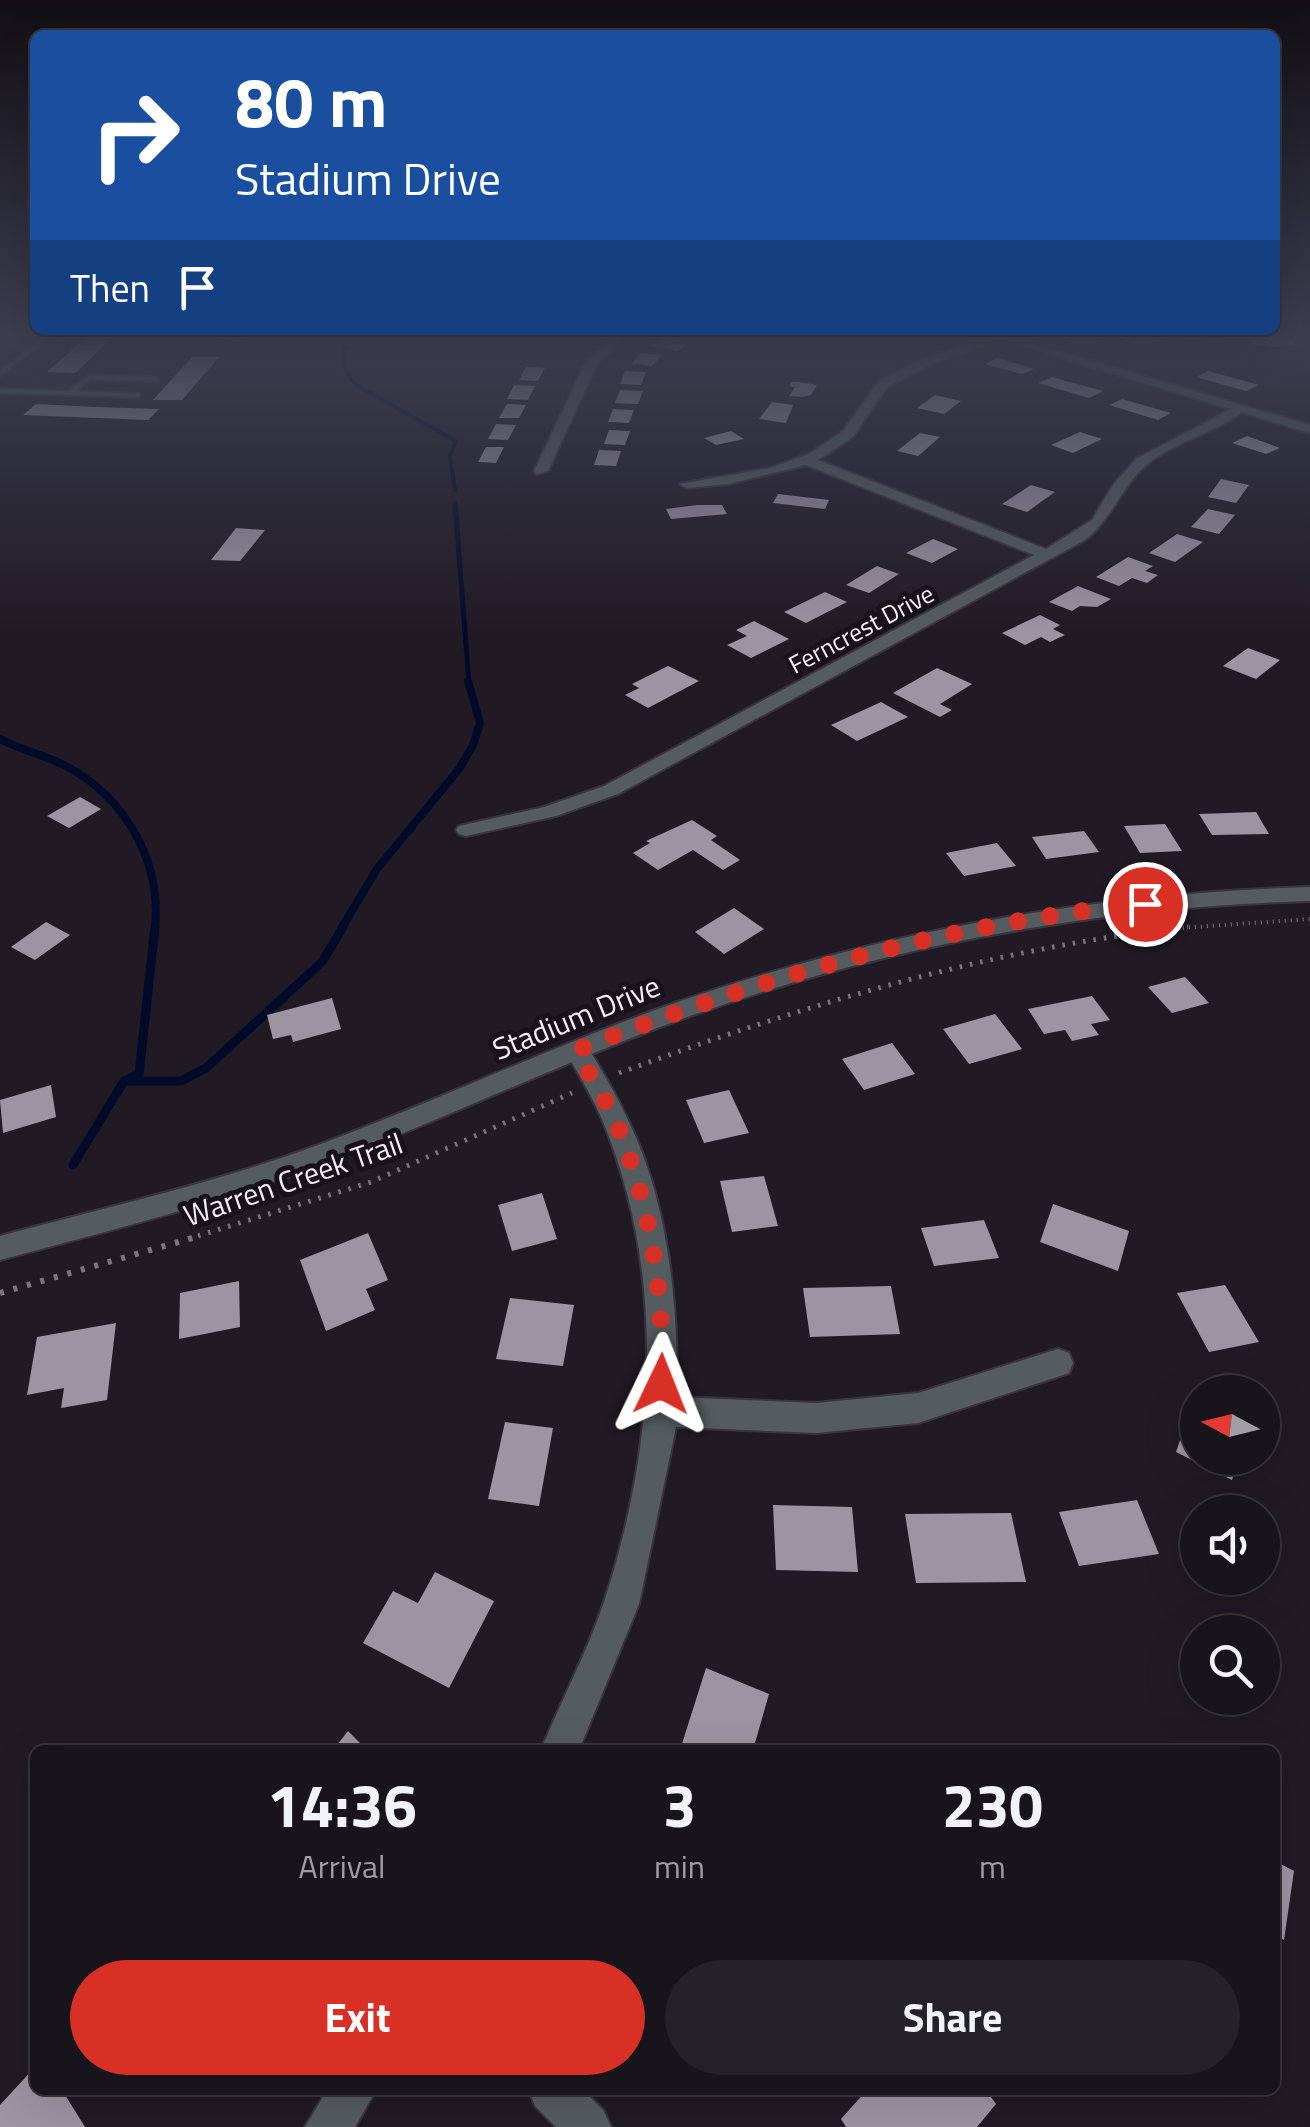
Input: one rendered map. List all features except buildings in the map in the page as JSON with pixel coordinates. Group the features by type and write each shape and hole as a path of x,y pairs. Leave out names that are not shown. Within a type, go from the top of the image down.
{"street":[{"path":"541,471 558,435"},
{"path":"687,484 743,477 805,460 846,435"},
{"name":"Ferncrest Drive","path":"466,830 549,812 626,783 1047,555 1098,523 1126,476 1141,462 1191,435"},
{"path":"805,460 1047,555"},
{"name":"Stadium Drive","path":"0,1248 190,1197 304,1161 680,1010 804,970 942,935 1113,907 1227,896 1310,894"},
{"path":"562,1745 621,1604 660,1440 664,1328 650,1232 616,1121 592,1084 577,1050"},
{"path":"660,1411 816,1418 918,1408 1058,1362"},
{"path":"328,2127 350,2095"},
{"path":"557,2095 588,2127"}],"path":[{"name":"Warren Creek Trail","path":"0,1294 371,1182 592,1084 853,990 1011,952 1165,930 1310,919"}],"waterway":[{"path":"446,435 456,441 450,456 455,490"},
{"path":"455,503 469,684"},
{"path":"341,929 377,869 459,769 473,745 480,723 468,681"},
{"path":"0,739 66,766 87,779 122,814 146,856 156,904 155,929"},
{"path":"124,1081 139,1074 155,927"},
{"path":"124,1081 181,1081 206,1068 322,962 343,927"},
{"path":"73,1165 124,1081"}],"route":[{"path":"661,1384 664,1328 650,1232 616,1121 592,1084 577,1050 680,1010 804,970 1006,922 1145,904"}]}
